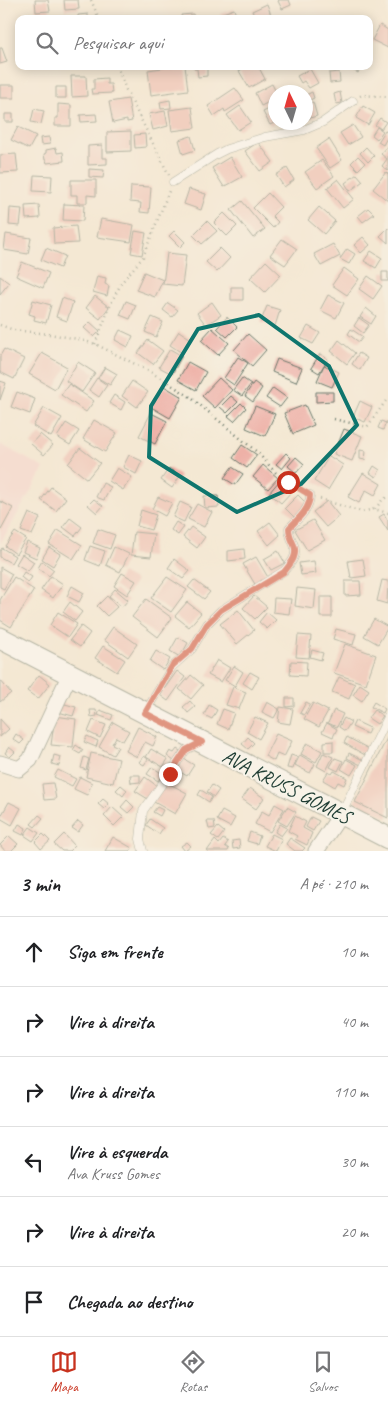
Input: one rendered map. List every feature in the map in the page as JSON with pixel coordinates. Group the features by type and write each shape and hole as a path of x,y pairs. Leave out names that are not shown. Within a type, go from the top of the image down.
{"street":[{"name":"AVA KRUSS GOMES","path":"0,638 388,838"},
{"path":"0,763 19,769 30,760 70,674"},
{"path":"316,851 341,814"}],"lane":[{"path":"173,182 227,149 265,137 304,130 324,122 353,101"},
{"path":"145,713 172,666 192,649 207,624 221,610 284,572 296,554 289,535 289,528 310,503 310,495"},
{"path":"341,814 388,717"},
{"path":"143,851 140,839 143,811 186,750 202,742"}],"path":[{"path":"91,0 97,15"},
{"path":"95,344 112,299 122,282 143,257 173,182 126,90 118,70"},
{"path":"353,101 362,95 388,97"},
{"path":"0,324 14,330 78,339 95,344 149,371 189,396 246,442 282,478 310,495 362,512 374,510 388,513"},
{"path":"334,419 367,427 388,398"},
{"path":"374,510 383,499 388,497"}],"highlighted area":[{"path":"259,315 329,366 357,425 301,484 237,512 149,457 151,406 198,329"}],"shaded area":[{"path":"0,444 44,468 0,544"}],"building":[{"path":"35,0 48,0 50,11 36,12"},
{"path":"64,0 78,0 79,9 65,10"},
{"path":"279,0 289,0 291,5 282,9"},
{"path":"267,4 271,15 254,15 252,11"},
{"path":"234,9 236,15 220,15"},
{"path":"380,25 388,30 388,48 373,40"},
{"path":"0,48 2,48 7,62 0,64"},
{"path":"148,70 186,70 188,90 151,95"},
{"path":"197,70 207,70 207,76 198,77"},
{"path":"260,70 265,79 249,88 239,71"},
{"path":"311,70 318,83 313,86 307,85 304,81 301,83 297,76"},
{"path":"339,72 340,82 330,83 329,73"},
{"path":"71,76 86,76 87,96 72,97"},
{"path":"107,78 107,84 111,84 112,93 92,94 91,89 94,89 94,79"},
{"path":"0,85 14,85 14,98 0,98"},
{"path":"268,86 268,102 261,106 255,93"},
{"path":"56,87 66,87 66,98 56,98"},
{"path":"235,88 244,100 225,112 224,109 214,116 208,106"},
{"path":"340,92 342,103 336,104 334,94"},
{"path":"128,99 132,121 127,122 127,120 113,123 109,102"},
{"path":"170,100 171,108 161,109 160,102"},
{"path":"313,102 317,116 313,117"},
{"path":"58,104 71,105 71,126 55,126 55,118 58,118"},
{"path":"240,106 251,122 238,130 227,115"},
{"path":"363,106 375,113 368,125 356,118"},
{"path":"192,107 195,128 172,131 169,110"},
{"path":"34,109 44,111 41,124 31,122"},
{"path":"268,110 268,121 263,112"},
{"path":"165,111 168,126 153,130 149,114"},
{"path":"5,114 13,114 13,122 5,122"},
{"path":"96,114 97,121 81,122 80,115"},
{"path":"380,118 386,122 381,129 375,125"},
{"path":"353,125 361,137 348,145 340,133"},
{"path":"18,127 36,136 29,149 11,140"},
{"path":"377,127 383,131 377,139 372,135"},
{"path":"131,131 131,151 107,152 107,132"},
{"path":"385,131 388,132 388,136 383,145 378,142"},
{"path":"145,134 146,147 135,148 134,135"},
{"path":"191,136 195,150 183,154 179,140"},
{"path":"49,137 50,144 41,145 40,138"},
{"path":"329,139 342,160 330,168 316,148"},
{"path":"258,142 273,162 260,171 245,151"},
{"path":"102,145 102,158 107,158 107,164 88,165 88,146"},
{"path":"388,146 388,171 382,166 387,159 381,154"},
{"path":"366,147 374,156 368,162 360,153"},
{"path":"56,148 57,153 63,152 64,161 47,163 44,154 46,150"},
{"path":"16,154 18,172 0,173 0,155"},
{"path":"358,156 365,163 358,170 351,163"},
{"path":"230,157 242,177 224,187 212,168"},
{"path":"322,160 334,176 317,188 305,172"},
{"path":"287,168 294,180 284,187 276,175"},
{"path":"89,169 104,170 103,178 89,177"},
{"path":"386,172 388,174 388,201 373,189"},
{"path":"357,174 363,181 350,191 345,183"},
{"path":"34,175 52,176 51,192 33,191"},
{"path":"338,179 354,199 343,208 327,188"},
{"path":"71,180 96,180 96,196 87,195 87,203 77,203 77,195 71,195"},
{"path":"131,186 151,187 149,213 140,212 141,203 130,202"},
{"path":"189,189 206,194 201,210 184,204"},
{"path":"268,193 281,207 272,216 278,222 273,228 253,208"},
{"path":"242,201 265,229 253,238 231,210"},
{"path":"64,204 84,205 83,221 63,220"},
{"path":"39,205 40,218 26,219 25,206"},
{"path":"319,207 335,221 324,234 308,220"},
{"path":"10,208 22,209 20,226 9,225"},
{"path":"368,208 374,214 363,222 358,216"},
{"path":"224,213 237,226 227,236 214,223"},
{"path":"101,219 134,225 131,242 97,237"},
{"path":"207,221 217,231 202,244 193,235"},
{"path":"76,226 78,243 54,244 53,228"},
{"path":"388,228 388,243 380,236"},
{"path":"135,231 146,233 142,255 131,253"},
{"path":"174,231 185,242 180,247 169,236"},
{"path":"6,234 31,238 28,254 4,250"},
{"path":"363,237 370,245 361,253 354,245"},
{"path":"282,239 297,249 285,265 270,255"},
{"path":"333,244 340,256 321,266 314,254"},
{"path":"46,248 65,256 60,268 41,260"},
{"path":"220,248 230,258 217,272 206,262"},
{"path":"347,249 355,254 349,264 340,259"},
{"path":"371,251 382,258 376,268 364,261"},
{"path":"167,253 186,255 182,286 163,284"},
{"path":"266,261 281,275 265,292 250,278"},
{"path":"22,262 49,273 43,288 16,276"},
{"path":"344,268 359,279 347,295 332,285"},
{"path":"144,272 163,280 155,297 136,290"},
{"path":"382,272 388,272 388,281 382,281"},
{"path":"0,276 9,283 0,294"},
{"path":"97,276 106,278 105,284 109,286 107,296 93,292"},
{"path":"368,276 382,286 373,299 359,289"},
{"path":"231,287 243,287 243,300 231,300"},
{"path":"328,295 344,303 336,318 320,310"},
{"path":"95,296 109,307 100,319 86,308"},
{"path":"62,298 73,302 67,321 56,317"},
{"path":"33,300 51,305 46,323 34,320 35,316 29,314"},
{"path":"126,301 136,305 130,319 120,315"},
{"path":"212,302 221,315 206,325 197,313"},
{"path":"168,303 178,310 172,317 163,310"},
{"path":"267,306 280,310 275,326 261,321"},
{"path":"366,308 376,316 371,324 360,317"},
{"path":"152,317 163,322 156,337 145,332"},
{"path":"227,317 237,327 227,337 217,328"},
{"path":"359,318 369,325 363,333 354,326"},
{"path":"90,322 100,331 94,337 84,328"},
{"path":"308,326 320,333 313,344 301,338"},
{"path":"212,328 229,343 218,355 201,340"},
{"path":"351,329 363,337 359,342 348,334"},
{"path":"120,330 133,336 128,347 115,340"},
{"path":"179,331 191,339 182,353 170,345"},
{"path":"248,334 266,350 252,366 234,350"},
{"path":"148,340 163,351 153,364 138,353"},
{"path":"339,340 355,353 347,364 331,351"},
{"path":"4,349 24,359 14,379 0,372 0,356"},
{"path":"170,349 182,356 172,374 159,367"},
{"path":"42,353 67,367 55,389 29,374"},
{"path":"359,353 367,358 360,370 352,364"},
{"path":"320,354 328,359 319,373 311,368"},
{"path":"238,357 248,363 234,385 224,378"},
{"path":"277,359 302,368 296,382 272,372"},
{"path":"78,362 95,373 82,392 66,381"},
{"path":"188,362 206,372 196,390 178,380"},
{"path":"324,365 339,372 332,387 317,381"},
{"path":"105,367 117,374 110,385 98,378"},
{"path":"97,378 107,385 99,397 89,390"},
{"path":"219,378 232,390 215,408 202,396"},
{"path":"242,378 251,384 242,396 233,390"},
{"path":"0,381 6,383 0,400"},
{"path":"132,381 148,392 137,407 122,396"},
{"path":"254,382 262,388 253,402 245,396"},
{"path":"69,384 94,401 86,412 61,395"},
{"path":"164,386 182,397 170,418 151,407"},
{"path":"273,388 287,398 280,407 266,398"},
{"path":"17,392 35,399 30,414 11,407"},
{"path":"316,392 333,392 333,401 316,402"},
{"path":"114,395 125,402 121,410 109,403"},
{"path":"231,396 238,402 227,413 220,407"},
{"path":"360,401 372,407 365,422 353,417"},
{"path":"241,403 246,408 234,421 228,416"},
{"path":"305,405 314,425 293,434 284,413"},
{"path":"255,406 275,414 265,436 246,428"},
{"path":"44,408 62,418 51,437 33,426"},
{"path":"151,413 167,421 155,444 139,436"},
{"path":"94,420 117,433 105,452 83,439"},
{"path":"381,421 386,423 383,430 378,428"},
{"path":"66,423 79,431 70,445 57,437"},
{"path":"344,429 362,436 352,461 334,454"},
{"path":"40,434 53,445 44,455 31,444"},
{"path":"242,445 257,455 247,468 233,458"},
{"path":"80,448 100,463 87,479 68,464"},
{"path":"360,450 366,451 365,460 360,459"},
{"path":"286,453 291,458 282,469 276,464"},
{"path":"129,455 142,461 136,474 123,467"},
{"path":"329,456 343,465 328,490 314,481"},
{"path":"296,457 304,464 296,473 288,466"},
{"path":"263,465 278,478 268,489 253,477"},
{"path":"374,466 380,470 376,477 370,473"},
{"path":"232,467 243,474 235,485 224,478"},
{"path":"117,468 132,477 123,490 109,481"},
{"path":"169,468 180,476 172,488 161,480"},
{"path":"363,473 381,484 375,495 366,490 359,503 348,497"},
{"path":"280,480 292,491 281,503 269,493"},
{"path":"103,483 111,487 104,500 96,497"},
{"path":"51,487 66,498 56,511 41,500"},
{"path":"298,495 307,504 294,517 285,508"},
{"path":"204,496 218,496 219,507 205,508"},
{"path":"158,497 172,503 165,516 152,509"},
{"path":"94,499 103,506 97,513 88,505"},
{"path":"0,501 13,508 0,532"},
{"path":"327,501 339,516 326,527 313,512"},
{"path":"180,502 191,507 184,522 173,517"},
{"path":"197,504 212,512 204,527 188,519"},
{"path":"141,510 156,515 151,530 137,526"},
{"path":"29,513 40,518 32,535 21,531"},
{"path":"384,514 388,521 388,531 379,517"},
{"path":"70,518 82,527 75,536 63,527"},
{"path":"313,520 325,540 307,550 295,530"},
{"path":"176,522 184,527 178,535 171,530"},
{"path":"270,522 280,535 269,545 258,531"},
{"path":"191,527 205,537 197,548 183,537"},
{"path":"98,529 115,535 110,549 93,543"},
{"path":"58,530 82,545 73,559 49,544"},
{"path":"15,532 26,539 16,554 5,546"},
{"path":"134,532 154,534 151,557 131,555"},
{"path":"27,542 40,548 36,558 23,552"},
{"path":"90,546 105,551 100,566 85,560"},
{"path":"49,547 60,554 53,566 42,559"},
{"path":"114,547 129,554 120,572 106,565"},
{"path":"2,548 15,556 11,563 0,557"},
{"path":"244,549 245,559 228,561 228,551"},
{"path":"278,551 285,563 271,570 264,559"},
{"path":"22,554 34,562 28,571 16,564"},
{"path":"256,557 269,579 256,586 243,564"},
{"path":"174,559 190,571 183,579 168,568"},
{"path":"363,559 366,576 351,578 348,561"},
{"path":"42,561 54,570 49,576 38,568"},
{"path":"314,561 316,573 301,575 299,563"},
{"path":"0,567 12,574 4,589 0,587"},
{"path":"24,572 32,577 28,583 21,577"},
{"path":"122,573 136,581 127,595 114,586"},
{"path":"51,576 63,584 53,598 41,590"},
{"path":"14,577 34,590 11,627 0,620 0,600"},
{"path":"167,577 187,590 171,612 151,598"},
{"path":"194,580 210,592 204,599 188,587"},
{"path":"382,580 388,581 387,604 377,601"},
{"path":"345,581 360,581 361,595 345,596"},
{"path":"72,586 84,593 79,602 67,596"},
{"path":"297,588 316,590 314,609 295,606"},
{"path":"115,589 128,600 122,607 109,596"},
{"path":"107,596 117,607 107,616 97,606"},
{"path":"254,596 267,607 255,619 243,608"},
{"path":"320,597 332,597 332,617 320,617"},
{"path":"274,598 291,599 289,614 273,612"},
{"path":"146,599 172,618 158,637 132,617"},
{"path":"70,602 82,612 75,621 63,612"},
{"path":"187,602 201,613 189,627 175,616"},
{"path":"238,610 254,630 237,644 220,624"},
{"path":"58,612 77,624 68,637 50,625"},
{"path":"267,612 276,620 267,629 259,622"},
{"path":"374,619 388,627 378,644 364,636"},
{"path":"81,626 90,633 80,647 70,640"},
{"path":"113,627 137,644 128,657 104,640"},
{"path":"336,629 356,634 353,645 333,639"},
{"path":"298,635 311,636 309,658 296,657"},
{"path":"178,637 188,643 180,657 170,651"},
{"path":"345,644 376,655 366,684 334,673"},
{"path":"103,646 125,660 117,672 95,658"},
{"path":"312,650 323,653 321,660 310,657"},
{"path":"156,651 170,659 163,670 150,661"},
{"path":"217,660 230,668 221,682 208,675"},
{"path":"291,661 307,662 306,676 290,675"},
{"path":"234,666 243,672 235,686 225,680"},
{"path":"177,671 185,677 168,701 160,695"},
{"path":"250,672 259,677 252,689 243,683"},
{"path":"39,675 50,684 38,699 27,691"},
{"path":"191,675 203,685 191,699 179,689"},
{"path":"339,677 355,684 349,699 332,692"},
{"path":"0,680 11,693 0,702"},
{"path":"360,684 369,690 362,701 353,695"},
{"path":"233,687 246,692 239,709 226,705"},
{"path":"286,698 294,698 294,706 286,707"},
{"path":"190,701 195,707 188,713 183,707"},
{"path":"267,702 279,709 274,718 262,712"},
{"path":"306,702 310,704 304,715 300,713"},
{"path":"374,702 385,709 383,713 371,707"},
{"path":"61,703 76,707 73,716 58,712"},
{"path":"313,703 328,711 319,727 304,719"},
{"path":"209,705 217,710 212,719 204,715"},
{"path":"280,707 293,709 290,724 278,722"},
{"path":"223,709 234,713 228,729 217,724"},
{"path":"90,710 96,710 97,716 91,717"},
{"path":"100,710 113,715 111,720 98,715"},
{"path":"334,710 343,714 337,727 328,723"},
{"path":"374,710 383,716 377,724 368,718"},
{"path":"55,716 76,719 73,747 51,745"},
{"path":"255,717 268,723 259,739 247,732"},
{"path":"344,718 351,722 345,731 339,727"},
{"path":"0,719 9,729 0,737"},
{"path":"93,720 106,725 100,738 88,732"},
{"path":"355,721 370,728 367,734 352,727"},
{"path":"113,722 129,731 123,741 116,737 112,744 118,747 113,755 99,747"},
{"path":"327,723 337,729 333,737 322,732"},
{"path":"138,727 157,737 153,746 145,742 137,757 126,751"},
{"path":"16,734 24,740 20,744 13,739"},
{"path":"276,734 292,741 284,757 277,754 274,761 265,756"},
{"path":"87,736 98,741 96,747 84,742"},
{"path":"388,736 388,818 355,802"},
{"path":"248,737 254,743 248,749 242,744"},
{"path":"347,737 369,749 365,755 344,743"},
{"path":"333,741 333,752 324,752 324,742"},
{"path":"307,743 322,751 316,762 301,754"},
{"path":"76,745 83,750 80,754 73,750"},
{"path":"9,747 15,752 10,757 5,753"},
{"path":"151,749 168,759 163,767 146,757"},
{"path":"177,749 180,751 174,761 167,756 170,751 174,753"},
{"path":"91,753 119,759 113,783 86,777"},
{"path":"323,753 333,757 326,771 317,766"},
{"path":"349,753 365,761 363,766 347,758"},
{"path":"54,755 61,757 59,766 52,764"},
{"path":"291,755 297,757 293,769 287,768"},
{"path":"300,755 315,764 310,773 295,765"},
{"path":"144,756 148,759 144,765 139,762"},
{"path":"84,757 89,759 86,770 81,768"},
{"path":"335,758 343,761 338,771 330,767"},
{"path":"184,759 194,765 187,776 177,770"},
{"path":"346,759 357,765 351,775 341,769"},
{"path":"152,767 163,774 158,781 147,774"},
{"path":"58,770 76,779 72,786 54,777"},
{"path":"334,771 347,778 344,785 338,782 335,787 323,780 328,772 332,774"},
{"path":"130,775 140,775 140,782 131,783"},
{"path":"80,777 92,783 87,795 74,789"},
{"path":"145,777 157,786 148,799 135,791"},
{"path":"166,782 187,793 175,814 154,802"},
{"path":"53,783 56,799 44,800 42,784"},
{"path":"121,785 127,790 123,796 116,790"},
{"path":"212,785 219,790 214,797 207,792"},
{"path":"250,788 264,798 256,809 242,799"},
{"path":"201,790 212,797 209,802 198,795"},
{"path":"103,799 109,804 104,809 98,804"},
{"path":"127,800 134,807 128,813 121,807"},
{"path":"9,802 21,808 12,825 0,818"},
{"path":"275,804 284,809 270,832 255,824 262,811 269,815"},
{"path":"112,807 123,817 114,826 104,816"},
{"path":"157,807 163,810 160,816 153,812"},
{"path":"287,807 296,812 287,826 278,821"},
{"path":"222,811 235,818 230,827 217,820"},
{"path":"39,815 43,818 35,827 31,824"},
{"path":"295,816 306,822 303,828 312,833 307,845 295,839 297,836 288,831"},
{"path":"311,817 319,821 313,831 306,827"},
{"path":"150,819 163,828 159,834 146,825"},
{"path":"78,821 83,825 78,832 72,828"},
{"path":"207,821 214,821 215,828 209,829"},
{"path":"19,824 26,828 23,835 15,831"},
{"path":"280,824 287,828 281,836 275,832"},
{"path":"30,827 39,833 33,841 24,835"},
{"path":"218,827 224,832 218,840 211,835"},
{"path":"250,832 260,836 257,844 247,841"},
{"path":"43,834 50,841 41,849 35,842"},
{"path":"64,834 75,846 70,851 62,851 54,844"},
{"path":"272,834 282,839 276,851 265,846"},
{"path":"9,836 18,844 11,851 5,851 0,845"},
{"path":"113,837 132,848 130,851 105,851"},
{"path":"290,838 305,848 302,851 295,851 286,844"},
{"path":"223,839 228,842 225,846 229,849 228,851 207,851 215,840 219,844"},
{"path":"239,840 240,848 233,849 232,841"},
{"path":"187,842 191,846 185,851 181,846"}],"route":[{"path":"170,774 186,750 202,742 145,713 172,666 192,649 207,624 221,610 284,572 296,554 289,535 289,528 310,503 310,495 288,482"}]}
